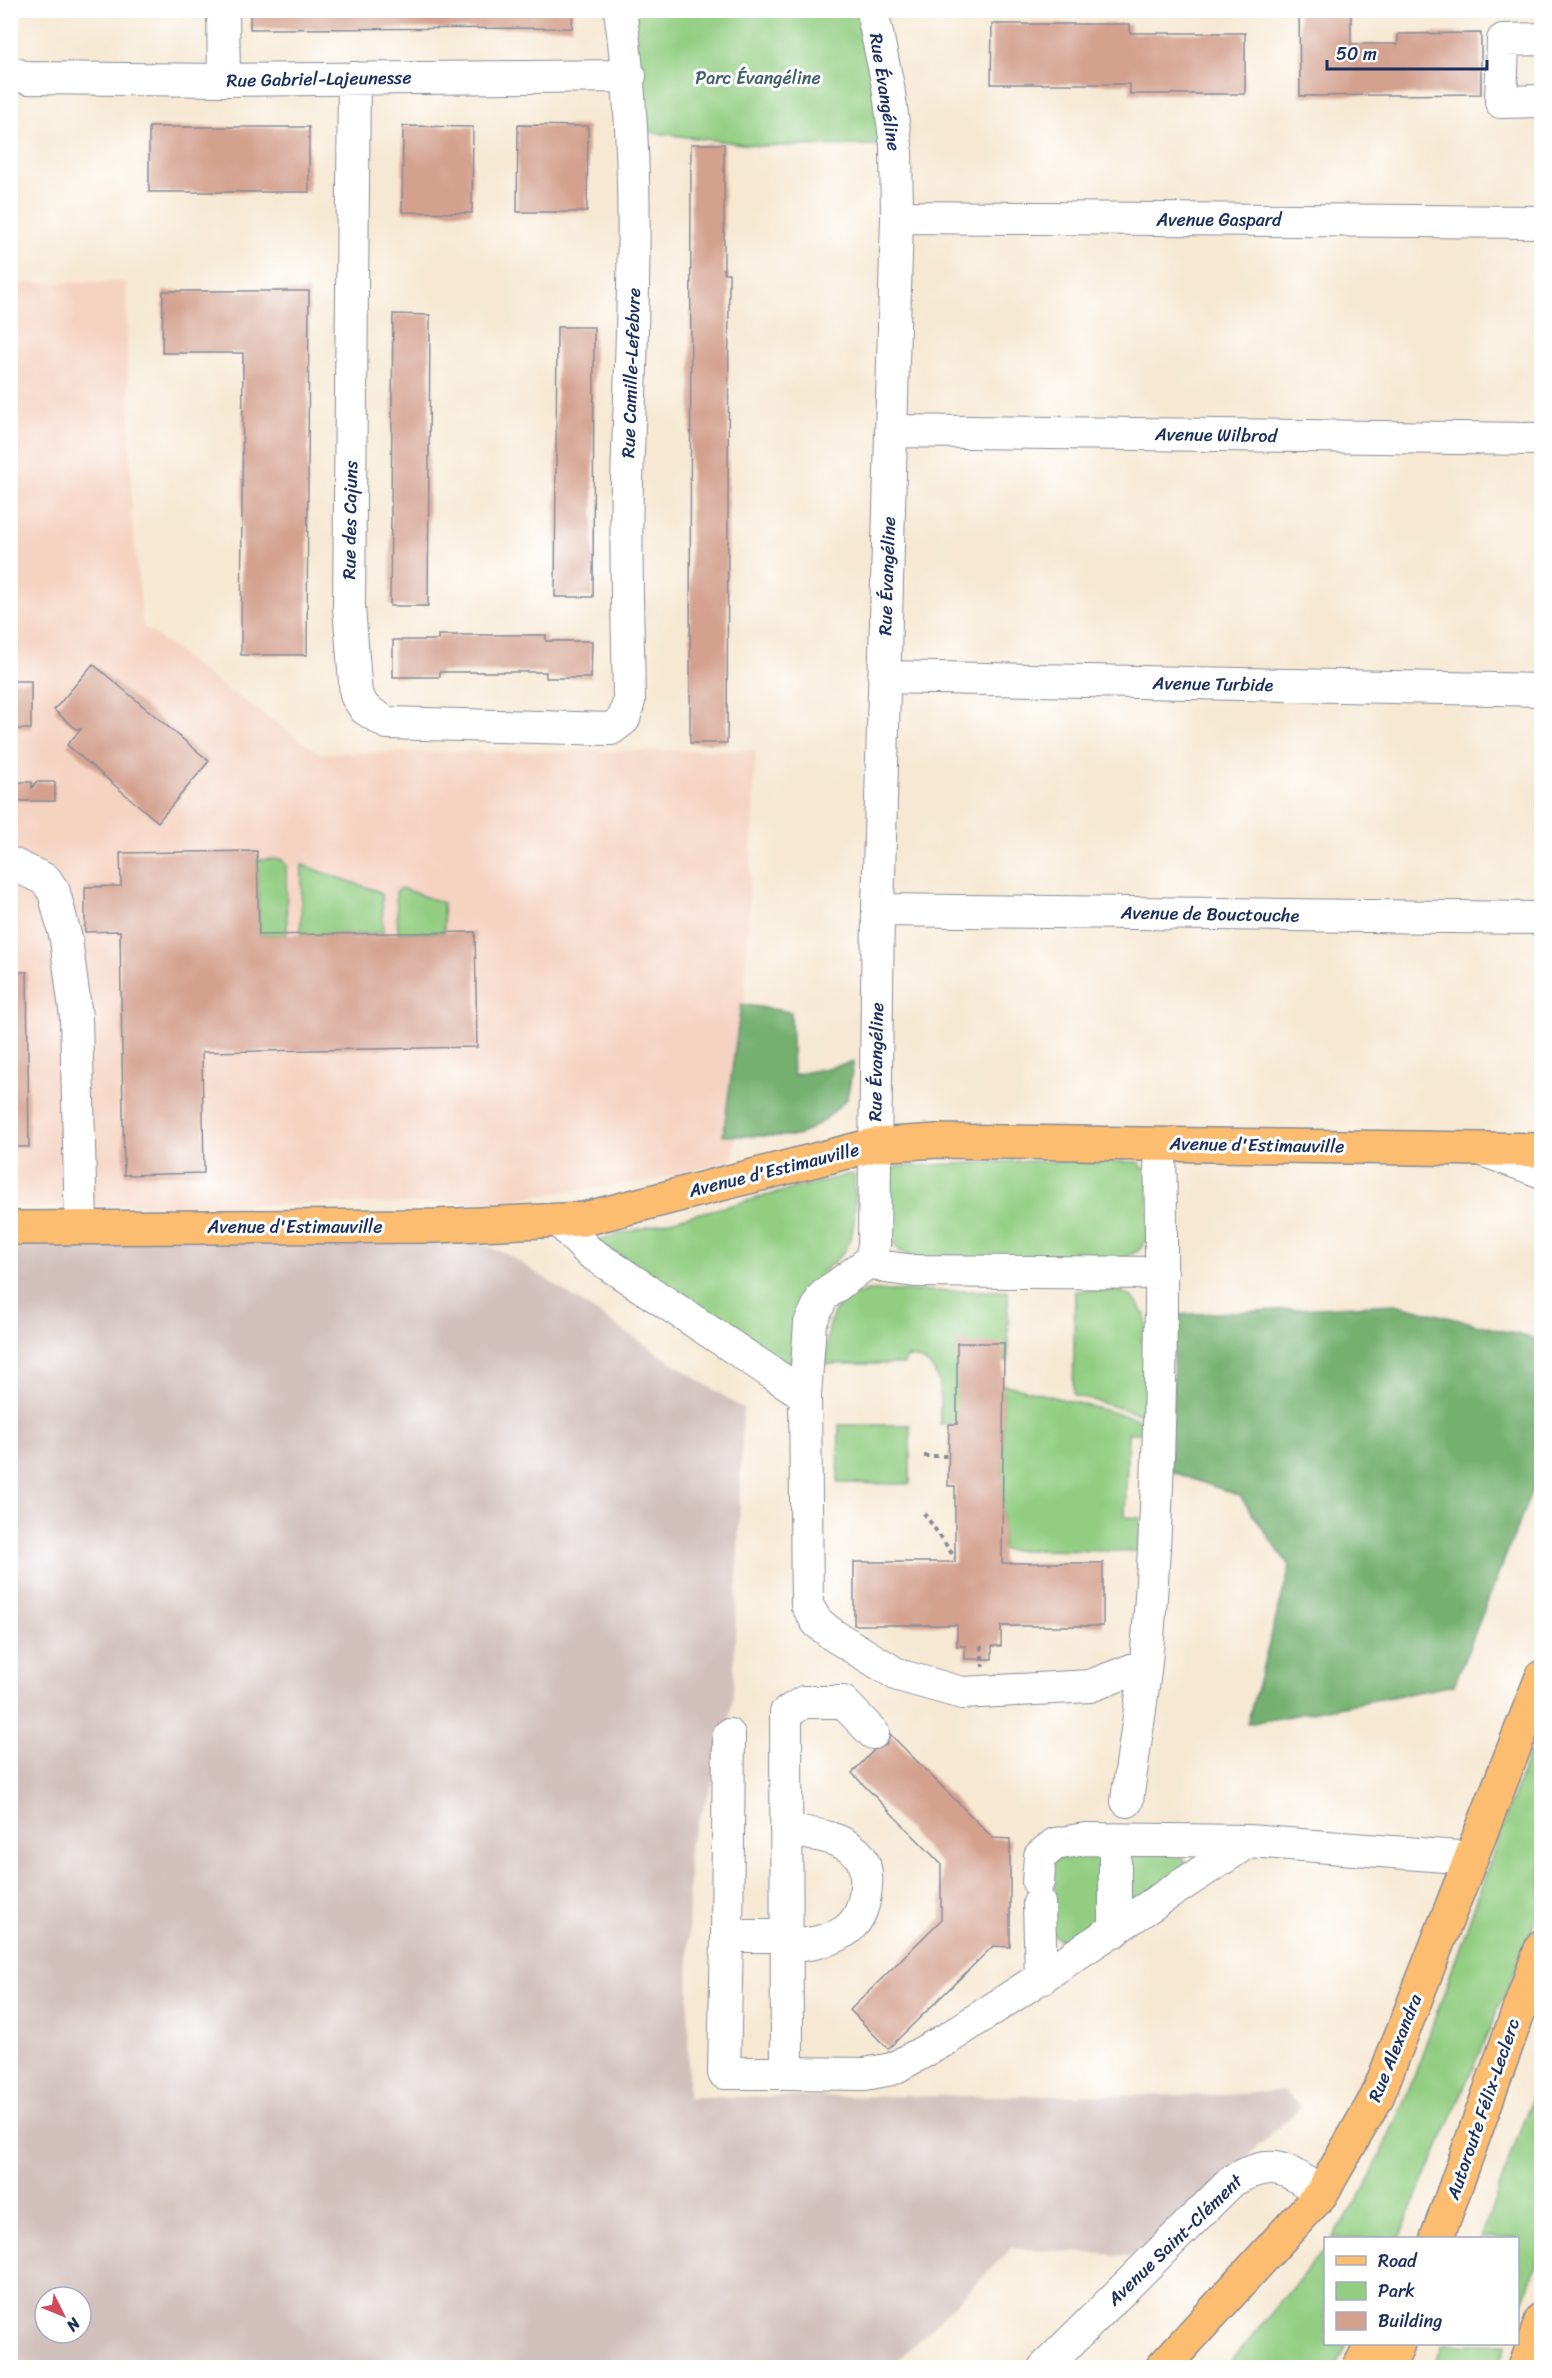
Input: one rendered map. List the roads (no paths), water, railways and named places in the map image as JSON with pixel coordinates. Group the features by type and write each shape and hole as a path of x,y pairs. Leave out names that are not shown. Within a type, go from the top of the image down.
{"main road":[{"name":"Avenue d'Estimauville","path":"10,1228 436,1226 584,1219 874,1144 938,1141 1542,1150"},
{"name":"Rue Alexandra","path":"1162,2367 1321,2194 1377,2097 1542,1677"},
{"name":"Autoroute Félix-Leclerc","path":"1437,2237 1542,1946"},
{"path":"1427,2237 1463,2166"},
{"path":"1525,2367 1542,2319"},
{"path":"1359,2367 1371,2345"},
{"path":"1389,2367 1397,2345"}],"street":[{"path":"223,10 224,80"},
{"name":"Rue Camille-Lefebvre","path":"611,729 624,719 629,701 627,485 634,290 633,130 630,76 620,10"},
{"name":"Rue Évangéline","path":"871,1260 876,1170 874,1144 878,910 897,217 896,145 888,86 872,10"},
{"path":"1542,39 1503,40 1501,102 1542,101"},
{"name":"Rue Gabriel-Lajeunesse","path":"10,72 27,78 224,80 630,76"},
{"name":"Rue des Cajuns","path":"354,78 349,607 356,694 365,710 387,723 611,729"},
{"name":"Avenue Gaspard","path":"897,217 1542,222"},
{"name":"Avenue Wilbrod","path":"891,432 1542,439"},
{"name":"Avenue Turbide","path":"884,677 1542,690"},
{"path":"10,863 46,880 54,892 66,939 76,1017 81,1228"},
{"name":"Avenue de Bouctouche","path":"878,910 1542,918"},
{"path":"1127,1801 1145,1665 1151,1595 1162,1273 1160,1144"},
{"path":"1479,1149 1542,1172"},
{"path":"559,1221 588,1251 805,1395"},
{"path":"1145,1665 1090,1686 962,1693 898,1675 833,1635 817,1622 807,1605 805,1395 810,1323 814,1309 823,1296 871,1260 885,1267 915,1271 1162,1273"},
{"path":"787,2073 786,1713 804,1702 843,1702 873,1733"},
{"path":"729,1735 724,2073 866,2074 892,2069 947,2039 1041,1979 1249,1841"},
{"path":"727,1936 788,1942 830,1941 855,1924 865,1902 867,1871 856,1852 831,1838 786,1830"},
{"path":"1041,1979 1038,1892 1040,1856 1055,1844 1084,1839 1249,1841 1471,1858"},
{"path":"1115,1840 1115,1931"},
{"name":"Avenue Saint-Clément","path":"1044,2367 1232,2181 1251,2170 1272,2166 1294,2173 1321,2194"}],"park label":[{"name":"Parc Évangéline","path":"758,78"}]}
